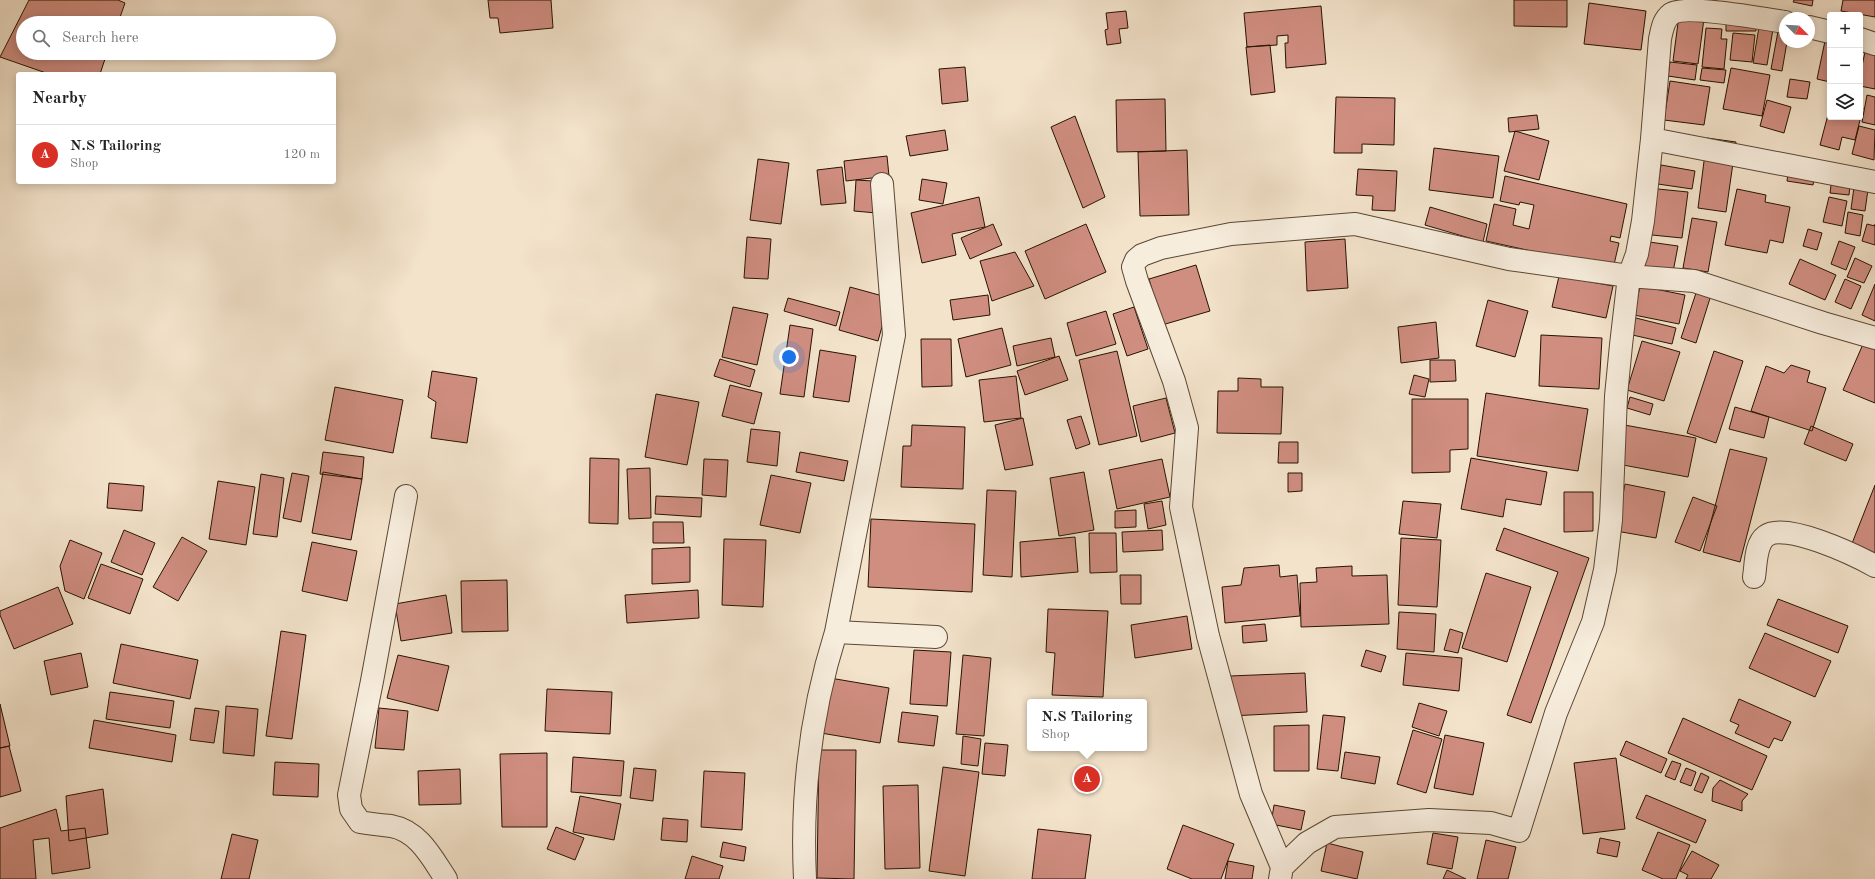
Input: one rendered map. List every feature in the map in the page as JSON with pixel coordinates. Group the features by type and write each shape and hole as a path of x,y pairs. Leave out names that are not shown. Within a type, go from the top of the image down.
{"street":[{"path":"1779,21 1722,13 1679,10 1671,14 1663,24 1660,39 1652,139 1643,221 1637,254 1629,276 1616,396 1611,520 1605,570 1594,622 1556,713 1520,831 1492,823 1429,820 1335,827 1307,843 1281,873 1251,794 1208,636 1181,507 1187,428 1174,381 1137,282 1133,267 1136,260 1142,254 1161,248 1230,234 1356,224 1509,260 1629,276 1694,281 1823,323 1875,338"},
{"path":"1815,28 1827,31"},
{"path":"1863,40 1875,44"},
{"path":"1652,139 1875,182"},
{"path":"805,879 803,840 812,734 823,673 836,632 894,335 882,184"},
{"path":"406,496 372,681 349,795 351,809 360,822 392,826 404,830 415,837 426,849 446,879"},
{"path":"1754,577 1758,548 1765,536 1777,531 1831,545 1875,566"},
{"path":"836,632 936,637"}],"building":[{"path":"29,0 118,0 125,3 120,16 21,16"},
{"path":"488,0 551,0 553,28 500,33 498,18 490,18"},
{"path":"1514,0 1567,0 1567,27 1514,26"},
{"path":"1794,0 1813,0 1812,6 1793,2"},
{"path":"1843,0 1875,0 1875,17 1863,15 1863,12 1841,11"},
{"path":"1589,3 1646,11 1641,50 1584,44"},
{"path":"1321,6 1326,64 1286,68 1285,43 1288,43 1288,35 1277,36 1277,45 1247,47 1244,13"},
{"path":"1680,8 1705,11 1698,64 1673,61"},
{"path":"1126,11 1128,28 1119,29 1121,43 1107,45 1105,30 1108,29 1106,13"},
{"path":"1726,12 1756,12 1756,31 1726,31"},
{"path":"1760,21 1774,23 1767,65 1753,63"},
{"path":"16,26 16,60 105,60 101,72 43,72 0,57"},
{"path":"1779,26 1779,48 1786,48 1782,71 1771,69"},
{"path":"1706,28 1722,29 1721,39 1727,39 1724,69 1702,67"},
{"path":"1733,33 1755,35 1752,62 1730,60"},
{"path":"1825,41 1827,41 1827,81 1817,79"},
{"path":"1270,45 1275,92 1251,95 1246,47"},
{"path":"1865,52 1875,54 1875,89 1863,87 1863,61"},
{"path":"1670,62 1697,65 1695,80 1668,76"},
{"path":"965,67 968,101 942,104 939,69"},
{"path":"1702,68 1726,70 1724,83 1700,80"},
{"path":"1731,68 1770,75 1762,116 1723,109"},
{"path":"1790,79 1810,82 1807,99 1787,97"},
{"path":"1670,81 1710,87 1704,125 1664,120"},
{"path":"1867,95 1875,97 1875,125 1862,122"},
{"path":"1336,97 1395,98 1394,145 1362,144 1362,153 1334,153"},
{"path":"1165,99 1166,151 1117,152 1116,100"},
{"path":"1767,100 1791,107 1784,133 1760,126"},
{"path":"1537,115 1539,129 1509,132 1508,118"},
{"path":"1075,116 1105,197 1083,208 1051,127"},
{"path":"1827,118 1827,120 1860,120 1855,140 1842,137 1839,150 1820,145"},
{"path":"1859,126 1875,130 1874,160 1852,154"},
{"path":"945,130 948,150 910,156 906,136"},
{"path":"1515,131 1549,141 1539,180 1504,171"},
{"path":"1707,138 1736,142 1726,212 1698,208"},
{"path":"1434,148 1499,156 1493,198 1429,190"},
{"path":"1187,150 1189,215 1140,216 1138,152"},
{"path":"887,156 889,176 846,181 844,161"},
{"path":"758,159 789,163 781,224 750,220"},
{"path":"1790,159 1817,163 1813,185 1787,181"},
{"path":"1661,165 1695,171 1692,189 1658,184"},
{"path":"842,167 846,203 821,205 817,170"},
{"path":"1358,169 1397,171 1395,211 1372,210 1373,196 1356,195"},
{"path":"1833,170 1851,173 1849,195 1830,193"},
{"path":"1856,173 1870,175 1865,211 1851,209"},
{"path":"1505,176 1627,204 1620,238 1611,236 1610,241 1619,243 1613,269 1486,241 1494,204 1516,209 1513,225 1529,229 1534,205 1520,202 1519,205 1500,201"},
{"path":"922,179 947,183 943,204 919,200"},
{"path":"856,180 890,182 888,214 854,211"},
{"path":"1648,188 1688,192 1682,238 1642,234"},
{"path":"1737,189 1766,195 1765,202 1790,207 1783,243 1770,240 1767,253 1725,245"},
{"path":"979,197 985,227 952,234 956,255 922,263 911,213"},
{"path":"1829,197 1847,201 1842,226 1823,222"},
{"path":"1430,207 1487,224 1483,242 1425,225"},
{"path":"1848,212 1863,215 1860,236 1845,233"},
{"path":"1692,218 1717,222 1708,272 1683,268"},
{"path":"993,224 1002,245 970,259 961,238"},
{"path":"1086,224 1106,272 1045,299 1025,251"},
{"path":"1867,224 1875,226 1875,245 1862,241"},
{"path":"1808,229 1822,233 1817,250 1803,246"},
{"path":"747,237 771,239 768,279 744,278"},
{"path":"1345,239 1348,288 1307,291 1305,242"},
{"path":"1642,241 1678,246 1673,272 1638,267"},
{"path":"1839,241 1855,247 1846,270 1831,264"},
{"path":"1015,252 1034,286 992,301 980,261"},
{"path":"1855,258 1872,266 1864,283 1847,277"},
{"path":"1800,259 1836,275 1825,300 1789,284"},
{"path":"1196,265 1210,311 1162,325 1149,279"},
{"path":"1559,276 1613,286 1606,318 1552,307"},
{"path":"1845,279 1861,286 1851,309 1835,302"},
{"path":"1875,284 1875,321 1862,315"},
{"path":"1640,286 1685,295 1679,324 1634,315"},
{"path":"850,287 890,298 878,341 839,330"},
{"path":"1697,290 1711,295 1696,343 1681,338"},
{"path":"988,295 990,315 953,320 950,300"},
{"path":"788,298 840,312 836,326 784,311"},
{"path":"1488,300 1528,311 1515,357 1476,346"},
{"path":"733,307 768,314 757,365 722,357"},
{"path":"1134,307 1148,349 1127,356 1113,314"},
{"path":"1106,311 1116,344 1076,356 1067,323"},
{"path":"1632,317 1676,328 1672,344 1628,334"},
{"path":"1436,322 1439,358 1401,363 1398,327"},
{"path":"790,325 813,329 804,397 780,394"},
{"path":"1002,328 1011,365 966,377 958,339"},
{"path":"1541,335 1602,338 1599,389 1539,386"},
{"path":"1867,335 1875,339 1875,403 1843,390"},
{"path":"1051,338 1055,357 1017,366 1013,346"},
{"path":"921,339 951,339 952,386 922,387"},
{"path":"1642,341 1680,352 1664,401 1627,390"},
{"path":"820,350 856,356 849,402 813,397"},
{"path":"1117,351 1137,436 1099,445 1079,360"},
{"path":"1714,351 1743,361 1716,443 1687,433"},
{"path":"1059,356 1068,380 1025,395 1017,371"},
{"path":"720,359 755,370 750,387 714,376"},
{"path":"1430,360 1455,360 1456,381 1430,382"},
{"path":"1791,365 1810,371 1807,382 1826,388 1812,431 1751,411 1766,366 1784,373"},
{"path":"432,371 477,378 467,443 431,438 436,402 428,397"},
{"path":"1414,375 1429,379 1425,397 1409,394"},
{"path":"1016,376 1021,418 984,422 979,380"},
{"path":"1238,378 1261,379 1261,387 1283,387 1281,434 1217,433 1218,391 1238,391"},
{"path":"730,385 762,393 754,424 722,416"},
{"path":"335,387 403,400 393,453 325,440"},
{"path":"1486,393 1588,409 1578,471 1477,456"},
{"path":"656,394 699,402 687,465 645,457"},
{"path":"1630,397 1653,404 1650,415 1627,408"},
{"path":"1166,398 1175,433 1141,442 1133,406"},
{"path":"1412,399 1468,399 1468,449 1450,450 1450,472 1412,473"},
{"path":"1735,407 1769,417 1764,438 1729,429"},
{"path":"1081,416 1090,444 1076,449 1067,420"},
{"path":"1023,418 1033,465 1005,470 995,425"},
{"path":"1619,424 1696,438 1688,477 1612,463"},
{"path":"912,425 965,427 963,489 901,487 903,446 911,446"},
{"path":"1811,426 1853,444 1846,461 1804,444"},
{"path":"751,429 780,432 777,466 747,462"},
{"path":"1279,442 1298,442 1298,463 1278,463"},
{"path":"1730,449 1767,458 1740,562 1703,552"},
{"path":"323,452 364,457 362,479 320,474"},
{"path":"800,452 848,461 844,481 796,472"},
{"path":"590,458 619,459 618,524 589,523"},
{"path":"1471,458 1547,472 1541,505 1506,499 1503,517 1461,509"},
{"path":"704,459 728,460 726,497 702,495"},
{"path":"1162,459 1170,497 1117,509 1109,470"},
{"path":"650,468 651,518 629,519 627,469"},
{"path":"323,472 362,479 351,540 312,533"},
{"path":"1084,472 1094,530 1059,536 1050,478"},
{"path":"292,473 309,476 301,522 283,518"},
{"path":"1288,473 1302,473 1302,491 1288,492"},
{"path":"261,474 284,478 277,537 253,534"},
{"path":"771,475 811,483 800,533 760,525"},
{"path":"218,481 255,487 246,545 209,539"},
{"path":"109,483 144,486 142,511 107,508"},
{"path":"1625,484 1665,492 1656,538 1616,531"},
{"path":"1875,485 1875,555 1851,546"},
{"path":"987,490 1016,491 1012,577 983,575"},
{"path":"1564,492 1593,492 1593,531 1564,532"},
{"path":"656,496 702,498 701,517 655,514"},
{"path":"1693,497 1717,506 1700,551 1675,542"},
{"path":"1162,501 1166,525 1148,529 1144,504"},
{"path":"1403,501 1441,504 1437,538 1399,534"},
{"path":"1136,510 1136,527 1115,528 1115,511"},
{"path":"871,519 975,524 972,592 868,587"},
{"path":"653,522 683,522 684,543 653,543"},
{"path":"1504,528 1589,558 1531,723 1507,715 1558,572 1496,550"},
{"path":"124,530 155,543 142,575 111,562"},
{"path":"1162,530 1163,550 1123,552 1122,532"},
{"path":"1089,533 1116,533 1117,572 1090,573"},
{"path":"182,537 207,551 178,601 153,587"},
{"path":"1075,537 1078,572 1021,577 1020,542"},
{"path":"1401,538 1441,540 1437,607 1398,605"},
{"path":"724,539 766,540 763,607 722,605"},
{"path":"70,540 102,553 84,599 65,591 60,566"},
{"path":"312,542 357,551 347,601 302,591"},
{"path":"690,547 690,582 652,584 652,549"},
{"path":"101,564 143,579 130,614 88,598"},
{"path":"1279,565 1280,577 1297,575 1300,616 1225,623 1222,587 1241,585 1244,568"},
{"path":"1352,566 1352,576 1387,575 1389,624 1301,627 1300,583 1317,582 1316,568"},
{"path":"1486,573 1531,587 1507,662 1462,648"},
{"path":"1120,575 1141,575 1141,604 1121,604"},
{"path":"507,580 508,631 462,632 461,581"},
{"path":"58,587 73,624 14,649 0,615 0,611"},
{"path":"698,590 699,618 627,623 625,595"},
{"path":"446,595 452,633 401,641 395,604"},
{"path":"1778,599 1848,626 1838,653 1767,625"},
{"path":"1048,609 1108,611 1103,697 1052,695 1055,653 1046,652"},
{"path":"1399,612 1436,614 1434,652 1397,649"},
{"path":"1187,616 1192,649 1135,658 1131,625"},
{"path":"1265,624 1267,641 1243,643 1242,626"},
{"path":"1450,629 1463,633 1458,653 1444,650"},
{"path":"281,631 306,635 292,739 266,736"},
{"path":"1765,633 1831,661 1815,697 1749,668"},
{"path":"121,644 198,660 190,699 113,683"},
{"path":"914,650 951,652 947,706 910,704"},
{"path":"1366,650 1386,656 1381,672 1361,666"},
{"path":"81,653 88,687 51,695 44,661"},
{"path":"1406,653 1462,658 1459,691 1403,685"},
{"path":"398,655 449,666 438,711 387,698"},
{"path":"963,655 991,658 984,736 956,734"},
{"path":"1305,673 1307,712 1231,716 1230,676"},
{"path":"824,677 889,688 880,743 815,732"},
{"path":"547,689 612,692 610,734 545,731"},
{"path":"110,692 174,701 170,728 106,719"},
{"path":"1739,699 1791,722 1782,741 1774,738 1769,748 1735,733 1739,725 1730,721"},
{"path":"1419,703 1447,711 1439,736 1412,727"},
{"path":"0,704 10,746 0,748"},
{"path":"226,706 258,709 254,756 223,753"},
{"path":"195,708 219,711 214,743 190,740"},
{"path":"379,708 408,711 404,750 375,748"},
{"path":"902,712 938,716 934,746 898,742"},
{"path":"1323,715 1345,717 1338,771 1317,769"},
{"path":"1683,718 1767,756 1752,790 1668,753"},
{"path":"94,720 176,735 172,762 89,748"},
{"path":"1309,725 1309,771 1274,771 1274,726"},
{"path":"1413,730 1442,739 1426,793 1397,784"},
{"path":"1445,735 1484,743 1473,795 1434,788"},
{"path":"963,736 981,739 978,766 961,764"},
{"path":"1626,741 1667,759 1661,773 1620,755"},
{"path":"985,743 1008,745 1005,776 982,774"},
{"path":"9,746 21,791 0,797 0,748"},
{"path":"819,750 856,750 854,879 817,878"},
{"path":"1345,752 1380,757 1375,784 1341,778"},
{"path":"547,753 547,827 502,827 500,754"},
{"path":"573,757 624,761 621,796 571,792"},
{"path":"1616,758 1625,829 1583,834 1574,763"},
{"path":"1672,761 1681,764 1675,780 1665,776"},
{"path":"275,762 319,764 318,797 273,795"},
{"path":"943,767 979,772 965,876 929,871"},
{"path":"634,768 656,770 653,801 630,798"},
{"path":"1686,768 1696,772 1691,786 1680,782"},
{"path":"460,769 461,804 419,805 418,771"},
{"path":"704,771 745,773 742,830 701,827"},
{"path":"1701,773 1709,777 1702,793 1694,790"},
{"path":"1720,780 1748,794 1742,801 1742,811 1712,801 1713,788"},
{"path":"918,785 920,868 885,869 883,786"},
{"path":"103,789 108,834 69,841 66,796"},
{"path":"1646,795 1706,820 1696,843 1636,818"},
{"path":"580,796 621,804 614,840 573,832"},
{"path":"1274,805 1305,811 1301,830 1271,824"},
{"path":"56,809 61,831 85,828 90,868 52,874 49,838 33,840 36,879 0,879 0,828"},
{"path":"663,818 688,820 687,842 661,840"},
{"path":"1183,825 1234,844 1221,879 1192,879 1167,869"},
{"path":"556,827 584,838 575,860 547,849"},
{"path":"1038,829 1091,835 1085,879 1032,879"},
{"path":"1658,832 1690,845 1676,879 1663,879 1642,870"},
{"path":"1433,833 1458,837 1452,869 1427,864"},
{"path":"232,834 258,840 249,879 221,879"},
{"path":"1600,838 1620,842 1617,857 1597,853"},
{"path":"1486,840 1516,847 1508,879 1477,879"},
{"path":"723,842 746,847 744,861 720,857"},
{"path":"1327,843 1363,852 1357,879 1321,871"},
{"path":"1692,851 1719,865 1711,879 1686,879 1688,875 1680,871"},
{"path":"692,856 723,866 719,879 685,879"},
{"path":"1228,861 1254,866 1252,879 1225,879"},
{"path":"1447,870 1466,879 1443,879"}],"place":[{"name":"N.S Tailoring","path":"1087,779"}]}
